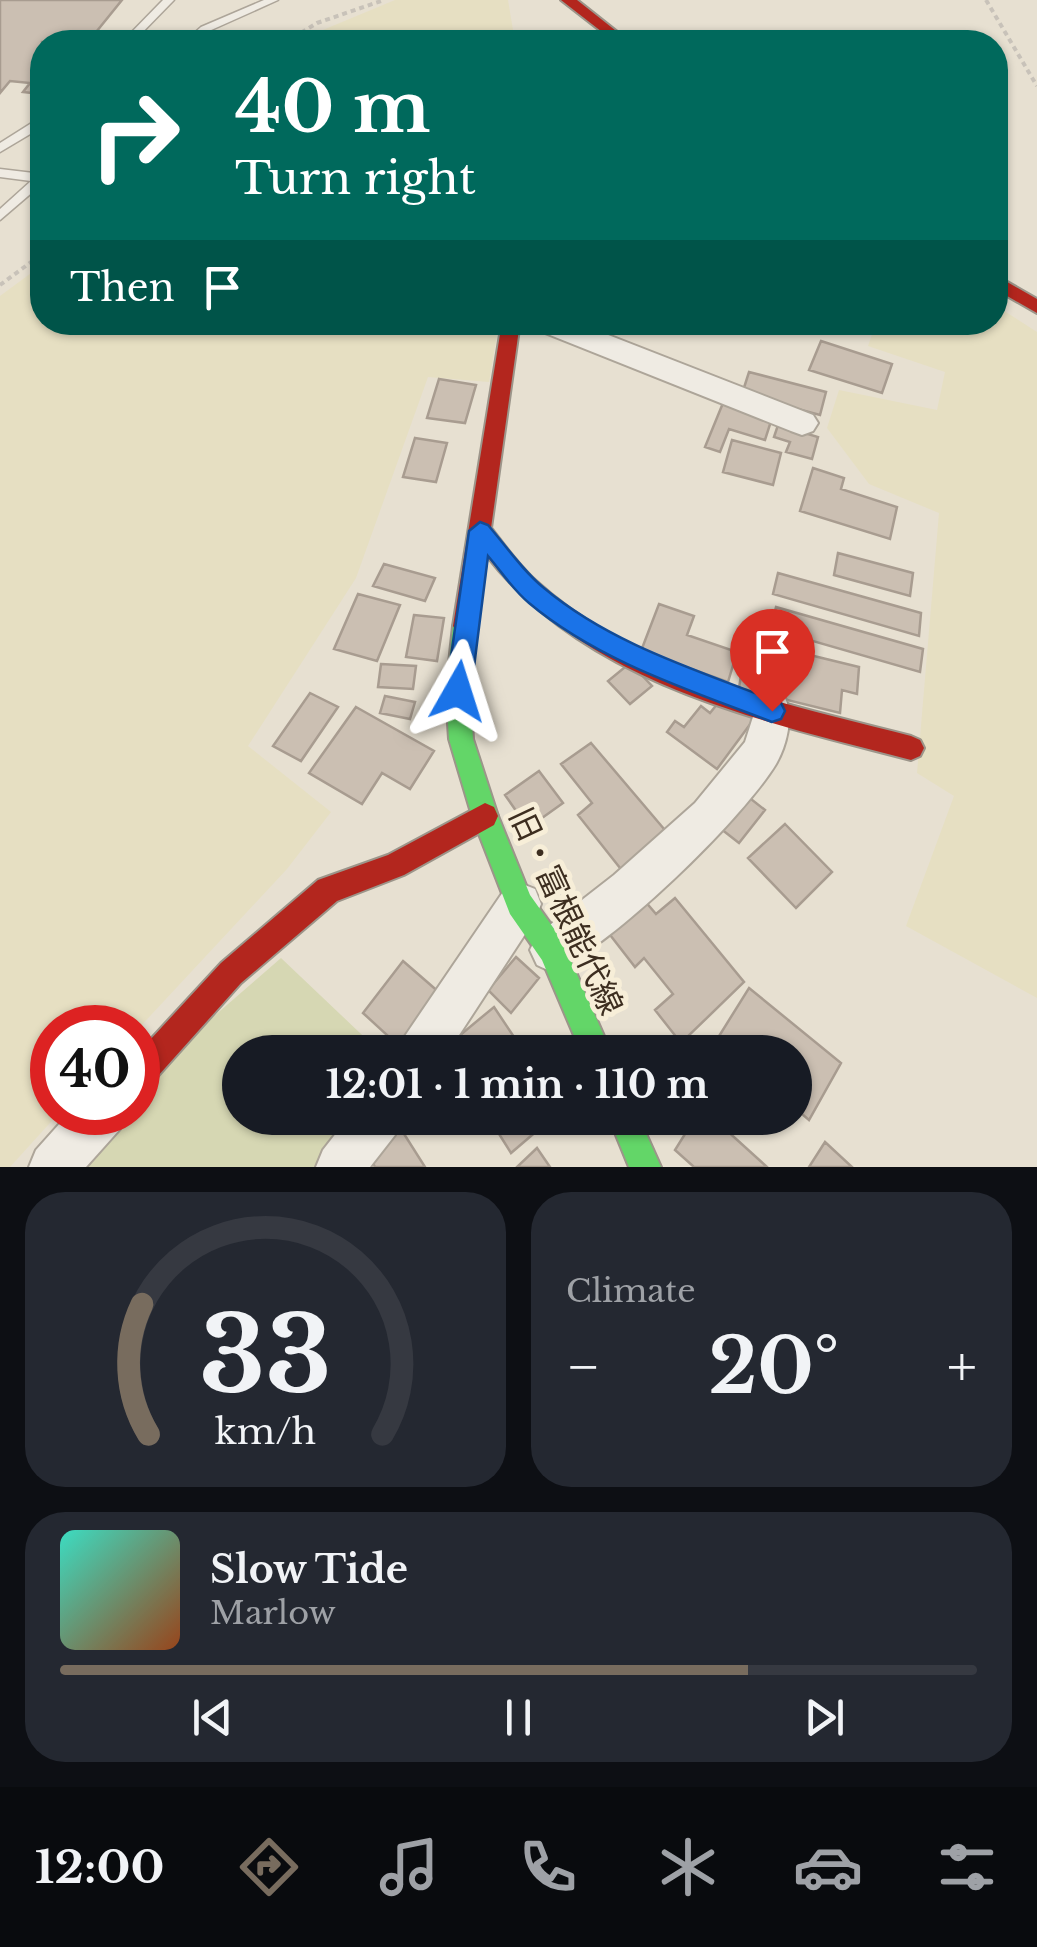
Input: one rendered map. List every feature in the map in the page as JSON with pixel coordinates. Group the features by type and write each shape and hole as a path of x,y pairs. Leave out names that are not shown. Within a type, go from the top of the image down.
{"street":[{"path":"568,0 605,30"},
{"path":"575,30 592,21"},
{"path":"1008,289 1037,307"},
{"name":"旧・富根能代線","path":"509,335 458,691 461,739 485,816 520,904 552,950 589,1035"},
{"path":"579,335 802,423"},
{"path":"480,531 533,593 575,625 651,664 772,711 910,748"},
{"path":"552,950 629,890 709,817 762,751 772,711"},
{"path":"160,1051 231,973 328,890 395,866 485,816"},
{"path":"432,1035 520,904"},
{"path":"53,1167 82,1135"},
{"path":"340,1167 365,1135"},
{"path":"628,1135 634,1161"}],"lane":[{"path":"139,30 169,0"},
{"path":"203,30 273,0"},
{"path":"0,127 28,130"},
{"path":"0,148 28,130"},
{"path":"0,173 30,177"},
{"path":"0,216 30,189"}],"path":[{"path":"306,30 384,0"},
{"path":"986,0 1004,30"},
{"path":"1008,37 1037,86"},
{"path":"0,286 30,263"}],"shaded area":[{"path":"395,0 508,0 513,30 323,30"},
{"path":"30,274 30,335 497,335 489,382 428,377 356,578 248,746 331,812 287,869 160,1005 30,1005 30,1135 39,1135 10,1167 0,1167 0,296"},
{"path":"1008,313 1037,332 1037,998 906,926 954,796 917,773 939,513 869,484 827,428 839,390 937,410 945,372 868,346 872,335 1008,335"}],"green space":[{"path":"281,958 362,1035 222,1035 222,1135 343,1135 318,1167 63,1167 94,1135 160,1135 160,1068"}],"building":[{"path":"0,0 122,0 98,30 30,30 30,83 10,81 0,93"},
{"path":"821,341 892,364 882,393 809,370"},
{"path":"749,372 826,392 820,415 742,394"},
{"path":"439,379 476,385 465,423 427,418"},
{"path":"723,403 772,418 765,440 729,429 720,452 705,447"},
{"path":"778,425 818,437 812,459 786,452 790,442 774,437"},
{"path":"415,438 447,443 436,482 403,477"},
{"path":"732,440 781,453 773,485 723,472"},
{"path":"813,468 844,478 841,489 897,507 890,539 800,511"},
{"path":"838,553 913,573 910,596 834,575"},
{"path":"384,564 435,578 425,601 373,586"},
{"path":"778,573 921,613 919,636 773,594"},
{"path":"358,594 400,605 377,661 334,649"},
{"path":"659,604 694,616 687,635 737,652 728,682 641,651"},
{"path":"776,607 923,649 920,672 771,629"},
{"path":"414,615 444,618 437,661 406,657"},
{"path":"777,647 859,667 857,694 842,690 840,713 739,688 745,650 775,658"},
{"path":"630,663 652,686 630,704 608,681"},
{"path":"381,664 416,666 413,689 378,687"},
{"path":"310,693 338,707 301,761 273,746"},
{"path":"385,696 415,702 410,719 380,713"},
{"path":"723,697 754,719 717,769 667,732 675,721 684,727 701,706 710,713"},
{"path":"356,707 434,751 410,789 382,773 362,804 309,773"},
{"path":"591,743 670,836 624,873 578,815 592,803 561,764"},
{"path":"539,771 563,803 528,828 505,795"},
{"path":"742,792 765,810 739,843 716,825"},
{"path":"785,824 832,872 796,908 748,858"},
{"path":"675,898 744,982 689,1035 675,1035 655,1010 673,994 644,958 635,967 607,931 644,900 656,914"},
{"path":"516,957 539,978 511,1013 488,990"},
{"path":"403,961 441,994 411,1035 387,1035 363,1013"},
{"path":"749,988 807,1035 720,1035"},
{"path":"494,1007 513,1035 460,1035"},
{"path":"812,1039 841,1063 812,1115"},
{"path":"389,1135 405,1135 425,1167 375,1167 368,1155"},
{"path":"500,1135 532,1135 511,1153"},
{"path":"684,1135 732,1135 767,1167 694,1167 675,1150"},
{"path":"825,1142 852,1167 809,1167"},
{"path":"537,1148 550,1167 517,1167"}],"traffic: fast":[{"path":"465,626 458,691 461,739 485,816 520,904 552,950 589,1035"},
{"path":"631,1135 645,1167"}],"traffic: jam":[{"path":"568,0 607,30"},
{"path":"1008,289 1037,307"},
{"path":"465,626 509,335"},
{"path":"480,531 530,590 570,622 614,649 710,691 911,748"},
{"path":"160,1051 231,973 328,890 395,866 485,816"}],"route":[{"path":"458,691 480,531 533,593 575,625 651,664 772,711"}]}
